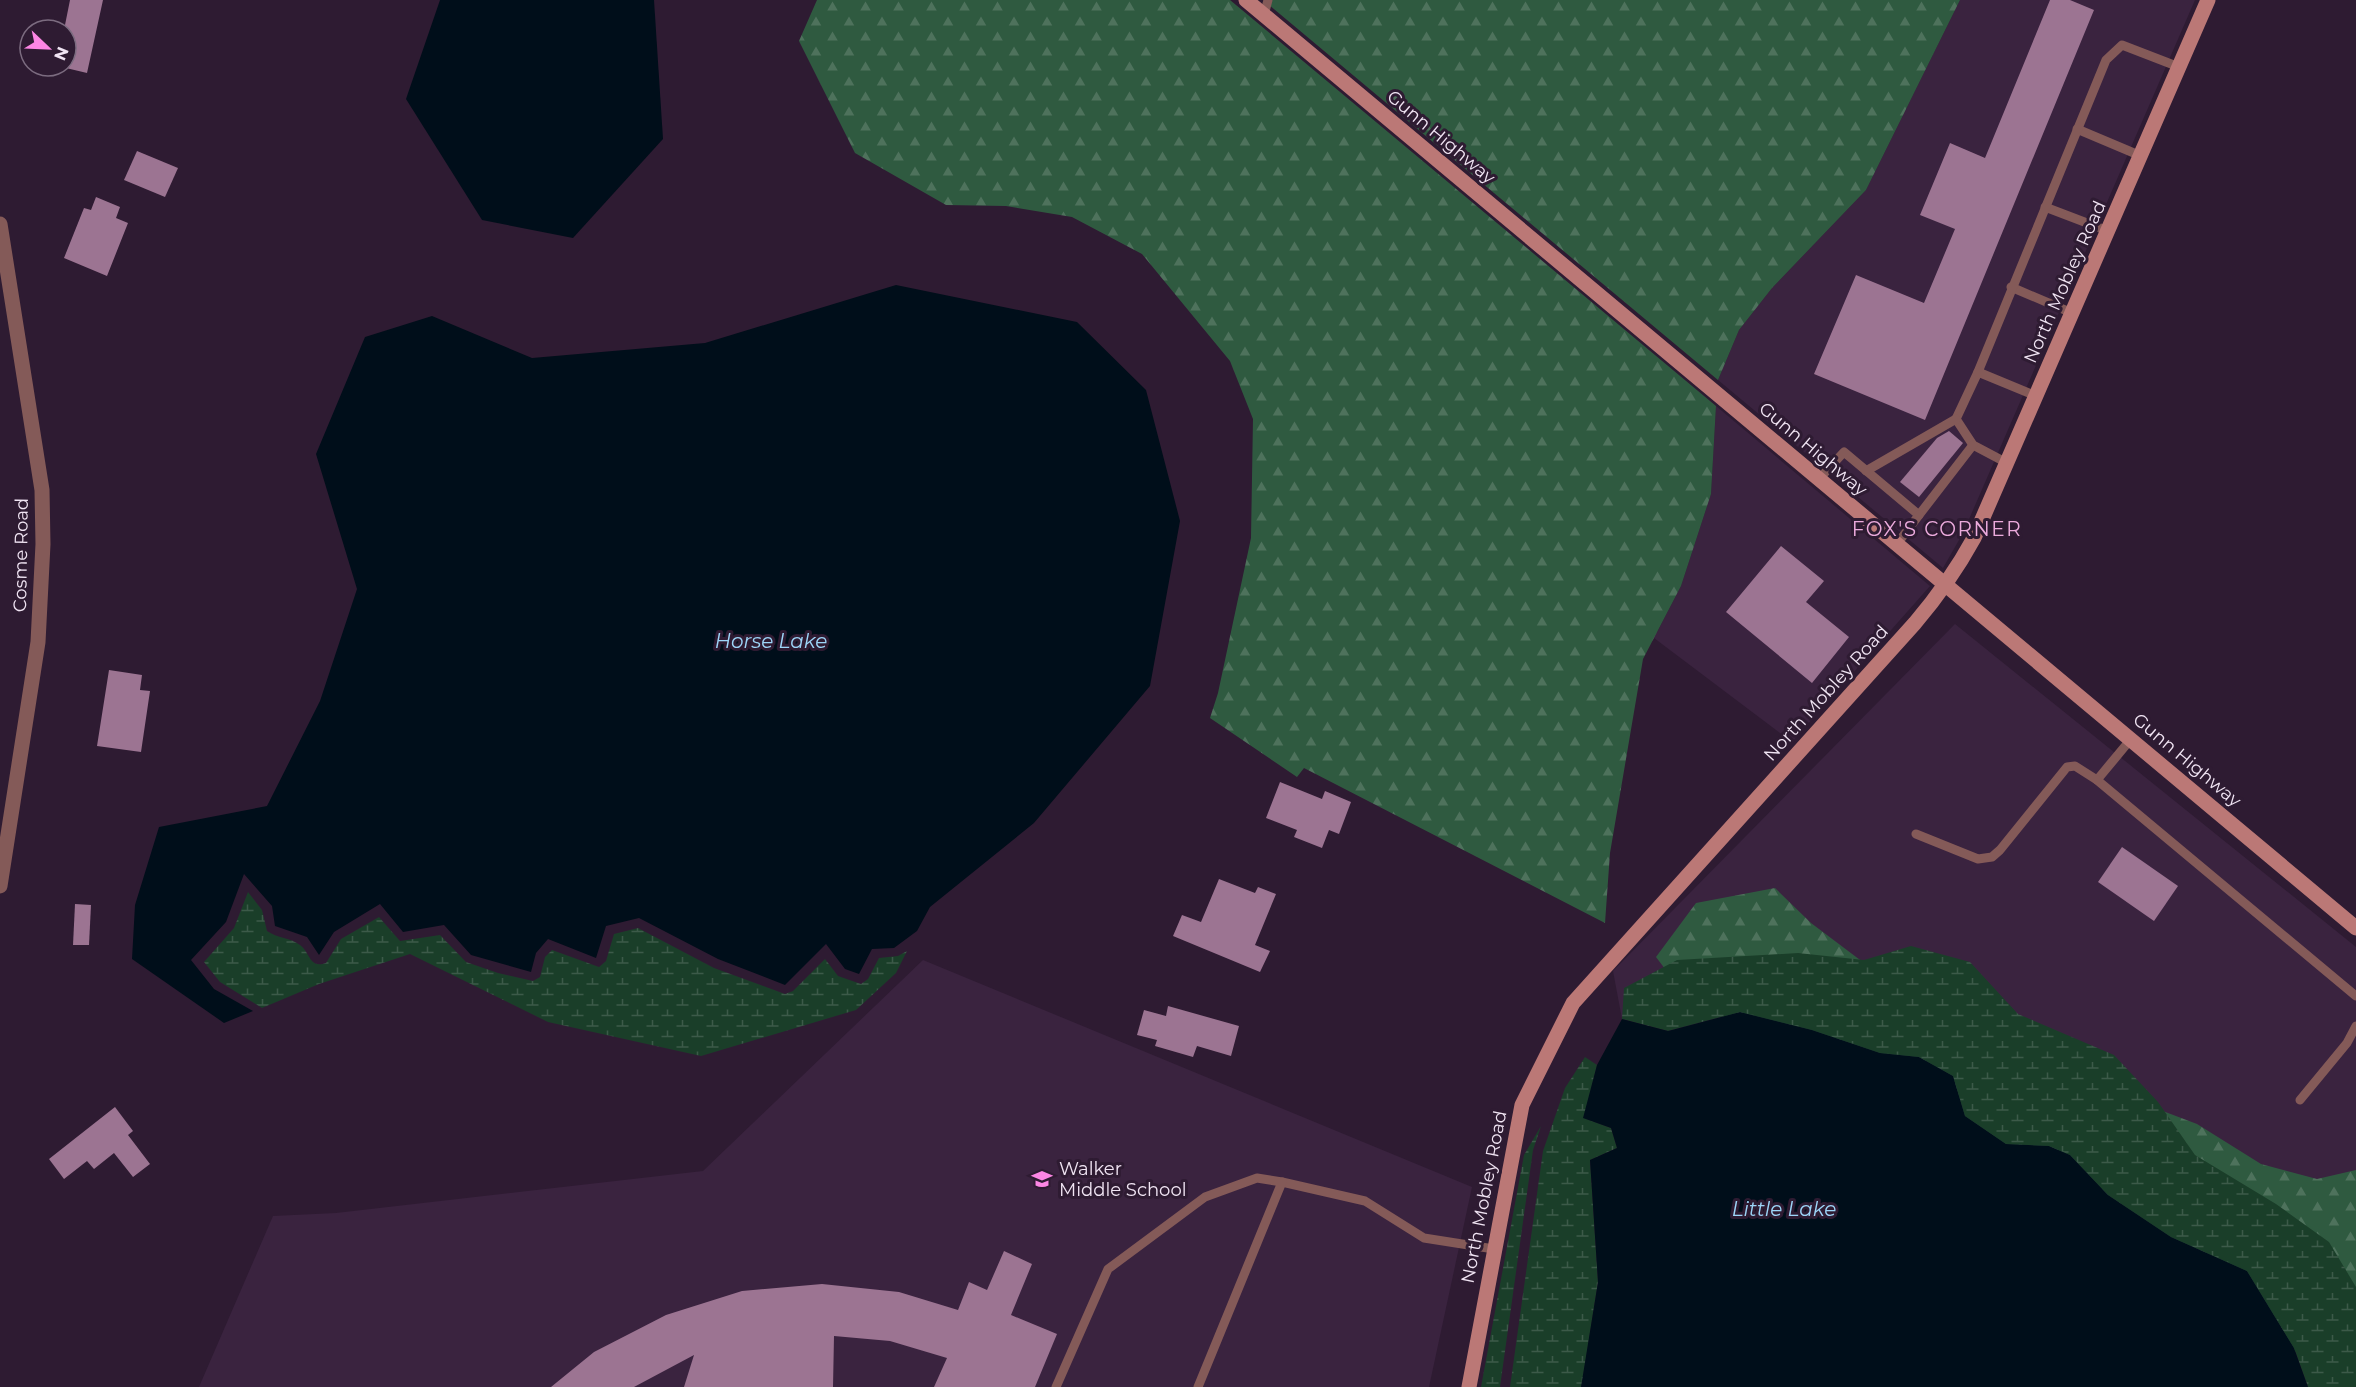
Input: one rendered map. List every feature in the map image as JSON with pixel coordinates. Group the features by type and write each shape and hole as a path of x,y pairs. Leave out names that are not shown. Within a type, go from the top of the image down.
{"street":[{"name":"Gunn Highway","path":"1246,0 2356,928"},
{"name":"North Mobley Road","path":"1469,1387 1522,1105 1573,1003 1915,623 1946,585 1974,538 2208,0"},
{"name":"Cosme Road","path":"0,224 42,490 43,544 39,642 0,886"}],"lane":[{"path":"1264,15 1268,0"},
{"path":"1866,471 1956,419 1978,372 2106,60 2122,45 2179,67"},
{"path":"2077,129 2141,156"},
{"path":"2045,207 2108,231"},
{"path":"2012,287 2072,313"},
{"path":"1978,372 2036,396"},
{"path":"1956,419 1973,445 2007,463"},
{"path":"1897,544 1973,445"},
{"path":"1819,479 1844,452 1919,515"},
{"path":"2097,780 2131,739"},
{"path":"1916,834 1978,859 1992,857 2067,767 2075,766 2097,780 2356,996"},
{"path":"2300,1100 2347,1043 2356,1026"},
{"path":"1056,1387 1108,1269 1205,1197 1257,1178 1365,1202 1424,1238 1494,1249"},
{"path":"1198,1387 1282,1182"}],"shaded area":[{"path":"1960,0 2195,0 1963,533 1943,568 1718,380 1739,330 1772,288 1866,190"},
{"path":"1716,406 1930,586 1792,742 1654,638 1681,586 1711,494"},
{"path":"1955,624 2356,947 2356,1203 1622,1019 1613,971"},
{"name":"Walker Middle School","path":"923,960 1472,1187 1429,1387 199,1387 273,1216 336,1213 703,1171"}],"green space":[{"path":"817,0 1230,0 1716,406 1711,494 1681,586 1643,659 1610,853 1605,923 1304,768 1297,777 1210,718 1218,693 1251,538 1253,419 1230,361 1142,254 1072,217 1006,206 946,205 855,153 799,41"},
{"path":"1263,0 1960,0 1866,190 1772,288 1739,330 1718,380"},
{"path":"1775,888 1811,923 1880,975 2118,1094 2197,1124 2261,1164 2317,1179 2356,1170 2356,1387 1684,994 1656,957 1696,903"},
{"path":"248,892 262,910 267,931 296,943 316,964 326,963 341,939 379,917 400,941 440,935 466,962 498,973 533,981 540,977 545,957 552,950 599,967 606,961 614,934 638,928 714,968 785,994 793,991 825,959 838,976 861,984 868,979 879,958 898,956 907,951 896,973 856,1010 701,1056 548,1022 410,954 319,984 262,1008 220,982 204,962 234,928"},
{"path":"1911,946 1970,962 2018,1014 2114,1055 2158,1102 2195,1155 2276,1204 2329,1242 2356,1287 2356,1387 2308,1387 2294,1348 2247,1271 2171,1237 2108,1195 2070,1155 2049,1146 2006,1144 1965,1116 1953,1076 1919,1057 1880,1053 1812,1030 1740,1012 1668,1031 1622,1019 1624,988 1677,960 1798,953 1864,960"},
{"path":"1585,1057 1597,1065 1584,1118 1611,1128 1617,1148 1590,1160 1598,1282 1582,1384 1581,1387 1510,1387 1543,1151 1565,1088"},
{"path":"1541,1126 1533,1150 1500,1387 1481,1387 1524,1155"}],"water":[{"path":"440,0 654,0 663,139 573,238 482,220 406,99"},
{"name":"Horse Lake","path":"896,285 1077,322 1146,390 1180,521 1150,686 1034,823 930,907 917,931 894,948 872,949 859,974 845,969 826,944 785,985 718,959 639,918 606,926 596,958 548,939 536,953 531,972 471,955 444,925 403,932 380,904 334,932 319,955 307,937 275,926 272,906 244,874 226,922 191,960 214,989 253,1011 224,1023 132,959 135,905 159,827 267,806 320,701 357,589 316,454 365,337 432,316 532,358 705,343"},
{"name":"Little Lake","path":"1740,1012 1812,1030 1880,1053 1919,1057 1953,1076 1965,1116 2006,1144 2049,1146 2070,1155 2108,1195 2171,1237 2247,1271 2294,1348 2308,1387 1581,1387 1598,1282 1590,1160 1617,1148 1611,1128 1583,1118 1597,1065 1622,1019 1668,1031"}],"building":[{"path":"70,0 103,0 87,73 78,71 78,18 66,18"},
{"path":"2050,0 2070,0 2094,10 1925,420 1814,374 1856,275 1924,303 1955,229 1920,215 1950,143 1985,158"},
{"path":"137,151 178,168 165,197 124,180"},
{"path":"96,197 120,207 116,218 128,223 107,276 64,258 84,208 91,210"},
{"path":"1949,431 1963,443 1919,497 1900,482 1937,438"},
{"path":"1781,546 1824,581 1806,602 1849,637 1812,683 1726,612"},
{"path":"109,670 142,675 140,690 150,691 141,752 97,746"},
{"path":"1280,782 1322,799 1325,791 1351,802 1339,834 1329,830 1322,848 1294,837 1297,830 1266,818"},
{"path":"2122,847 2178,886 2154,921 2098,882"},
{"path":"1219,879 1255,893 1258,887 1276,894 1255,945 1270,951 1260,972 1173,936 1182,915 1201,922"},
{"path":"75,904 91,905 89,945 73,945"},
{"path":"1168,1006 1239,1026 1231,1056 1197,1046 1193,1057 1155,1046 1157,1040 1137,1035 1144,1010 1166,1016"},
{"path":"115,1107 133,1131 128,1135 150,1164 133,1177 114,1153 94,1169 87,1161 64,1179 49,1159"},
{"path":"1004,1251 1032,1264 1011,1315 1057,1334 1035,1387 934,1387 947,1358 890,1341 834,1336 833,1387 684,1387 694,1355 634,1387 551,1387 594,1352 666,1315 742,1291 822,1284 899,1292 958,1310 969,1282 987,1290"}],"place":[{"name":"Walker Middle School","path":"1042,1179"}],"district":[{"name":"FOX'S CORNER","path":"1937,529"}]}
